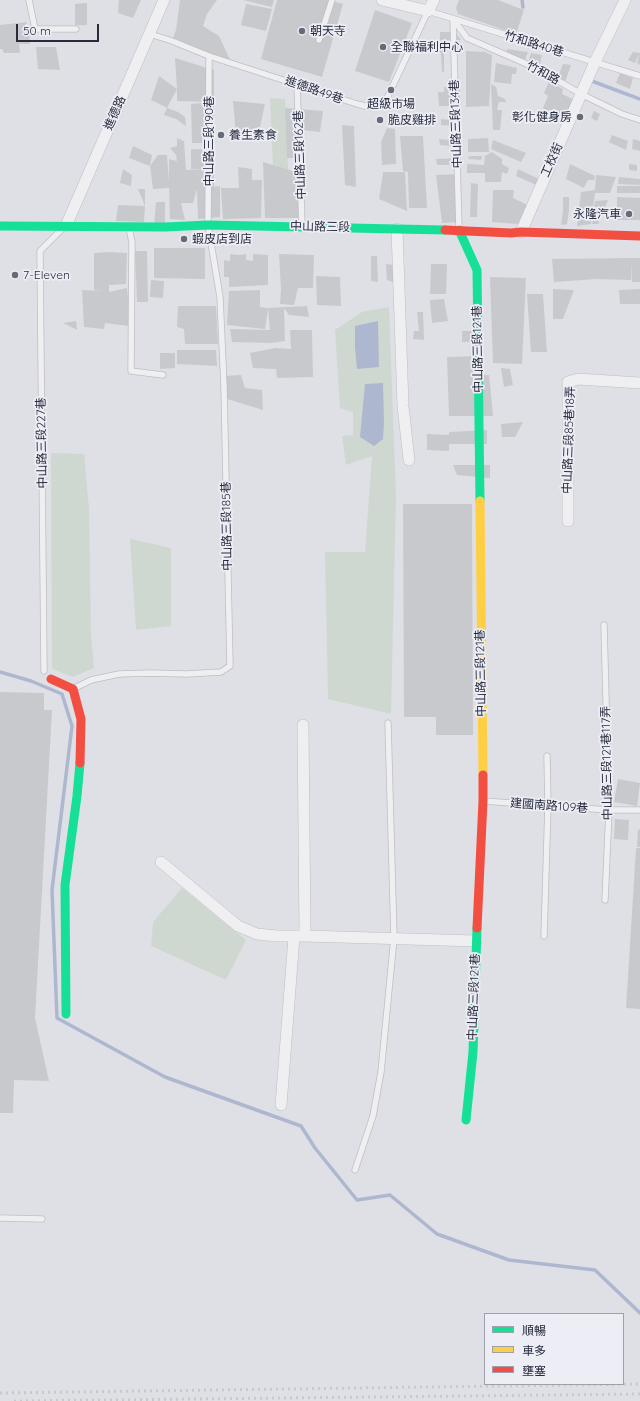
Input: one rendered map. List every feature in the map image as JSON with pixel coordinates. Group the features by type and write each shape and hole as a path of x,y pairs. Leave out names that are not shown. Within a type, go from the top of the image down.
{"street":[{"name":"進德路","path":"66,226 164,0"},
{"path":"382,0 428,11 434,0"},
{"name":"工校街","path":"521,232 594,62 625,0"},
{"name":"中山路三段","path":"0,226 165,227 208,225 459,230 512,233 521,232 640,236"},
{"path":"397,229 403,406 409,460"},
{"name":"中山路三段121巷","path":"459,230 477,270 483,801 476,941 473,1052 466,1120"},
{"name":"中山路三段85巷18弄","path":"568,521 568,382 578,379 640,383"},
{"path":"51,680 72,689 81,719 81,745 77,796 65,885 66,1014"},
{"path":"281,1105 300,936 303,725"},
{"path":"161,862 238,926 257,934 476,941"}],"lane":[{"path":"29,0 35,29 76,29"},
{"path":"319,40 332,0"},
{"name":"進德路49巷","path":"150,34 209,56 369,107 381,104 388,96 428,11"},
{"name":"竹和路40巷","path":"428,11 640,76"},
{"name":"竹和路","path":"453,19 467,38 584,87 622,114 640,120"},
{"name":"中山路三段134巷","path":"453,19 459,230"},
{"name":"中山路三段190巷","path":"208,225 209,56"},
{"name":"中山路三段162巷","path":"297,84 303,227"},
{"name":"中山路三段185巷","path":"72,689 91,680 119,674 150,672 186,674 221,672 230,666 224,387 220,297 208,225"},
{"name":"中山路三段227巷","path":"44,671 40,251 66,226"},
{"path":"128,227 132,242 131,371 163,375"},
{"name":"中山路三段121巷117弄","path":"604,625 609,810 605,900"},
{"path":"355,1170 373,1116 381,1072 394,938 388,723"},
{"path":"544,936 548,805 547,756"},
{"name":"建國南路109巷","path":"483,801 609,810 640,810"},
{"path":"0,1218 42,1220"}],"shaded area":[{"path":"270,98 285,99 290,213 275,214"},
{"path":"389,307 396,496 391,714 328,699 325,552 365,552 372,456 346,465 342,436 353,435 353,412 340,408 335,330 362,312"},
{"path":"51,453 84,454 89,508 91,636 94,668 73,677 52,669"},
{"path":"130,539 171,548 171,626 136,630"},
{"path":"182,888 246,940 226,980 151,946 153,922"}],"water":[{"path":"378,321 379,367 357,369 355,326"},
{"path":"383,383 383,439 374,446 360,437 365,384"}],"building":[{"path":"119,0 141,0 133,18 118,13"},
{"path":"180,0 217,0 207,14 203,26 219,36 231,62 172,41 176,30"},
{"path":"243,0 274,0 272,7"},
{"name":"朝天寺","path":"277,0 328,0 343,4 322,77 261,59"},
{"path":"459,0 498,0 524,10 516,34 458,14 456,8"},
{"path":"87,3 87,25 75,25 75,4"},
{"path":"246,4 272,9 266,31 241,25"},
{"name":"全聯福利中心","path":"375,10 412,23 389,82 355,71"},
{"path":"27,22 26,30 29,31 30,44 19,44 20,53 4,53 2,49 0,49 0,25"},
{"path":"440,32 455,32 461,40 440,40"},
{"path":"439,41 444,41 444,72 442,72"},
{"path":"460,41 461,52 455,52 455,42"},
{"path":"36,47 56,47 60,70 38,69"},
{"path":"507,49 528,52 525,60 507,54"},
{"path":"466,51 485,52 492,55 489,106 466,107"},
{"path":"633,52 640,53 640,65 637,63 639,54 635,63 628,60"},
{"path":"531,53 542,55 540,64 529,60"},
{"path":"175,58 214,70 214,143 192,143 191,104 212,102 177,101"},
{"path":"496,63 517,68 516,74 512,74 511,84 494,82"},
{"path":"563,64 571,65 565,82 558,77"},
{"path":"620,73 633,78 630,89 616,83"},
{"path":"159,76 177,89 167,108 151,100"},
{"path":"549,82 563,89 562,94 579,102 572,120 549,110 546,117 542,117 545,110 543,108 548,96 544,93"},
{"path":"491,84 496,87 498,96 505,99 506,102 499,102 498,105 497,110 502,110 500,130 493,130"},
{"path":"444,87 460,88 460,106 439,106 438,92 444,92"},
{"path":"233,101 265,104 258,136 236,136"},
{"path":"167,108 178,112 185,117 186,126 176,119 164,115"},
{"path":"285,108 323,111 320,132 302,130 303,115 300,138 301,158 287,158"},
{"path":"594,111 600,114 597,121 591,118"},
{"path":"441,119 453,120 453,126 441,125"},
{"path":"342,125 354,126 356,187 345,185"},
{"path":"387,128 395,129 396,164 382,165 381,142"},
{"path":"612,135 628,141 626,150 609,142"},
{"path":"400,136 423,136 427,208 409,208 408,172 403,171"},
{"path":"177,138 184,141 186,170 207,169 191,169 191,149 214,150 214,187 220,186 220,217 198,219 197,189 193,203 181,203 185,220 170,219 169,188 153,189 150,166 158,155 167,155 169,182 169,159 177,161 176,155 170,148 177,146"},
{"path":"488,138 489,152 468,152 468,139"},
{"path":"439,139 459,141 460,147 440,145"},
{"path":"633,139 640,141 640,151 632,149"},
{"path":"493,140 526,153 521,162 491,149"},
{"path":"133,146 152,155 150,166 129,158"},
{"path":"492,152 502,159 502,164 509,168 507,174 502,172 501,182 485,182 485,173 467,173 467,164 484,165 485,156"},
{"path":"469,156 482,156 481,160 468,159"},
{"path":"459,158 459,165 437,165 436,159"},
{"path":"263,162 296,172 301,218 265,218"},
{"path":"570,164 595,176 594,180 588,180 584,188 566,179"},
{"path":"629,164 637,165 637,171 629,170"},
{"path":"238,167 252,169 252,180 262,180 261,218 223,219 221,188 239,188"},
{"path":"123,169 132,175 131,186 120,183"},
{"path":"518,169 545,182 541,187 516,176"},
{"path":"383,172 405,172 407,211 379,199"},
{"path":"460,174 462,222 442,223 436,175"},
{"path":"596,175 616,177 610,193 595,193 591,224 577,226 581,192 595,190"},
{"path":"619,177 640,179 640,185 618,184"},
{"path":"471,183 478,184 477,217 470,217"},
{"path":"617,186 640,186 640,193 617,193"},
{"path":"138,189 145,189 145,206"},
{"path":"493,190 514,190 513,198 532,207 519,224 492,222"},
{"path":"563,197 569,197 569,210 567,224 561,225 563,211"},
{"path":"617,197 640,198 640,220 617,220"},
{"path":"608,200 598,224 592,224 595,201"},
{"path":"156,202 165,202 165,227 154,227"},
{"path":"118,205 145,206 144,222 116,221"},
{"path":"154,248 205,248 205,279 154,278"},
{"path":"135,251 147,251 148,302 137,302"},
{"path":"94,253 127,253 126,284 109,285 109,292 127,288 130,317 129,326 105,323 106,316 104,329 84,327 82,290 103,291 94,290"},
{"path":"230,254 246,254 246,260 253,261 253,254 268,255 268,285 229,287 229,277 224,277 224,260 230,261"},
{"path":"279,254 314,255 313,288 298,288 294,305 280,304 281,289"},
{"path":"371,256 377,256 378,282 371,281"},
{"path":"640,258 640,282 632,282 631,263 631,280 597,279 554,282 552,259"},
{"path":"386,264 393,265 393,282 387,280"},
{"path":"431,264 447,264 446,294 430,294"},
{"path":"316,276 340,277 341,306 317,305"},
{"path":"490,277 526,278 522,364 493,363"},
{"path":"151,280 164,281 163,298 150,297"},
{"path":"553,289 574,290 563,319 553,319"},
{"path":"640,289 640,304 620,304 619,290"},
{"path":"260,290 260,307 268,308 265,329 227,325 229,291"},
{"path":"527,294 543,294 547,352 531,352"},
{"path":"444,299 448,321 432,323 430,300"},
{"path":"178,306 216,306 218,344 185,344 184,329 177,327"},
{"path":"307,306 309,317 289,315 284,308 285,341 271,343 232,342 230,329 270,330 268,308"},
{"path":"417,312 423,312 424,340 413,339 414,331 419,331"},
{"path":"76,321 77,330 63,323"},
{"path":"290,330 312,330 313,377 277,378 276,369 253,368 250,353 275,348 291,349"},
{"path":"462,331 481,331 481,342 462,342"},
{"path":"177,350 216,350 217,366 177,364"},
{"path":"160,353 175,353 175,368 160,369"},
{"path":"481,356 481,375 489,375 493,416 449,416 447,357"},
{"path":"501,368 510,369 513,385 504,387"},
{"path":"241,375 245,388 262,390 263,410 227,399 224,376"},
{"path":"523,422 515,437 502,437 501,424"},
{"path":"487,430 487,444 449,444 449,451 427,450 427,434 449,435 449,432"},
{"path":"453,465 490,465 490,478 457,475"},
{"path":"403,504 472,504 473,735 436,735 436,717 404,717"},
{"path":"0,692 44,693 44,710 52,710 35,1018 49,1081 14,1080 13,1113 0,1113"},
{"path":"618,779 640,783 637,806 614,802"},
{"path":"615,819 629,820 628,840 614,839"},
{"path":"638,829 640,830 640,847 637,847"},
{"path":"636,848 640,848 640,1009 626,1008"}],"waterway":[{"path":"522,0 523,7"},
{"path":"589,80 640,99"},
{"path":"0,672 31,681 62,694 72,726 52,890 57,1018 165,1077 301,1126 315,1148 357,1200 390,1195 437,1234 509,1260 595,1270 640,1313"}],"railway":[{"path":"624,1384 640,1384"},
{"path":"0,1393 569,1385"},
{"path":"14,1401 640,1394"}],"traffic: fast":[{"path":"0,226 165,227 208,225 445,230"},
{"path":"459,230 477,270 480,501"},
{"path":"66,1014 65,885 80,763"},
{"path":"466,1120 473,1052 477,928"}],"traffic: slow":[{"path":"480,501 483,775"}],"traffic: jam":[{"path":"445,230 640,236"},
{"path":"51,679 73,689 81,719 80,763"},
{"path":"477,928 483,775"}],"place":[{"name":"朝天寺","path":"302,31"},
{"name":"全聯福利中心","path":"383,47"},
{"name":"超級市場","path":"391,90"},
{"name":"彰化健身房","path":"580,117"},
{"name":"脆皮雞排","path":"380,120"},
{"name":"養生素食","path":"221,135"},
{"name":"永隆汽車","path":"629,214"},
{"name":"蝦皮店到店","path":"184,239"},
{"name":"7-Eleven","path":"15,275"}]}
